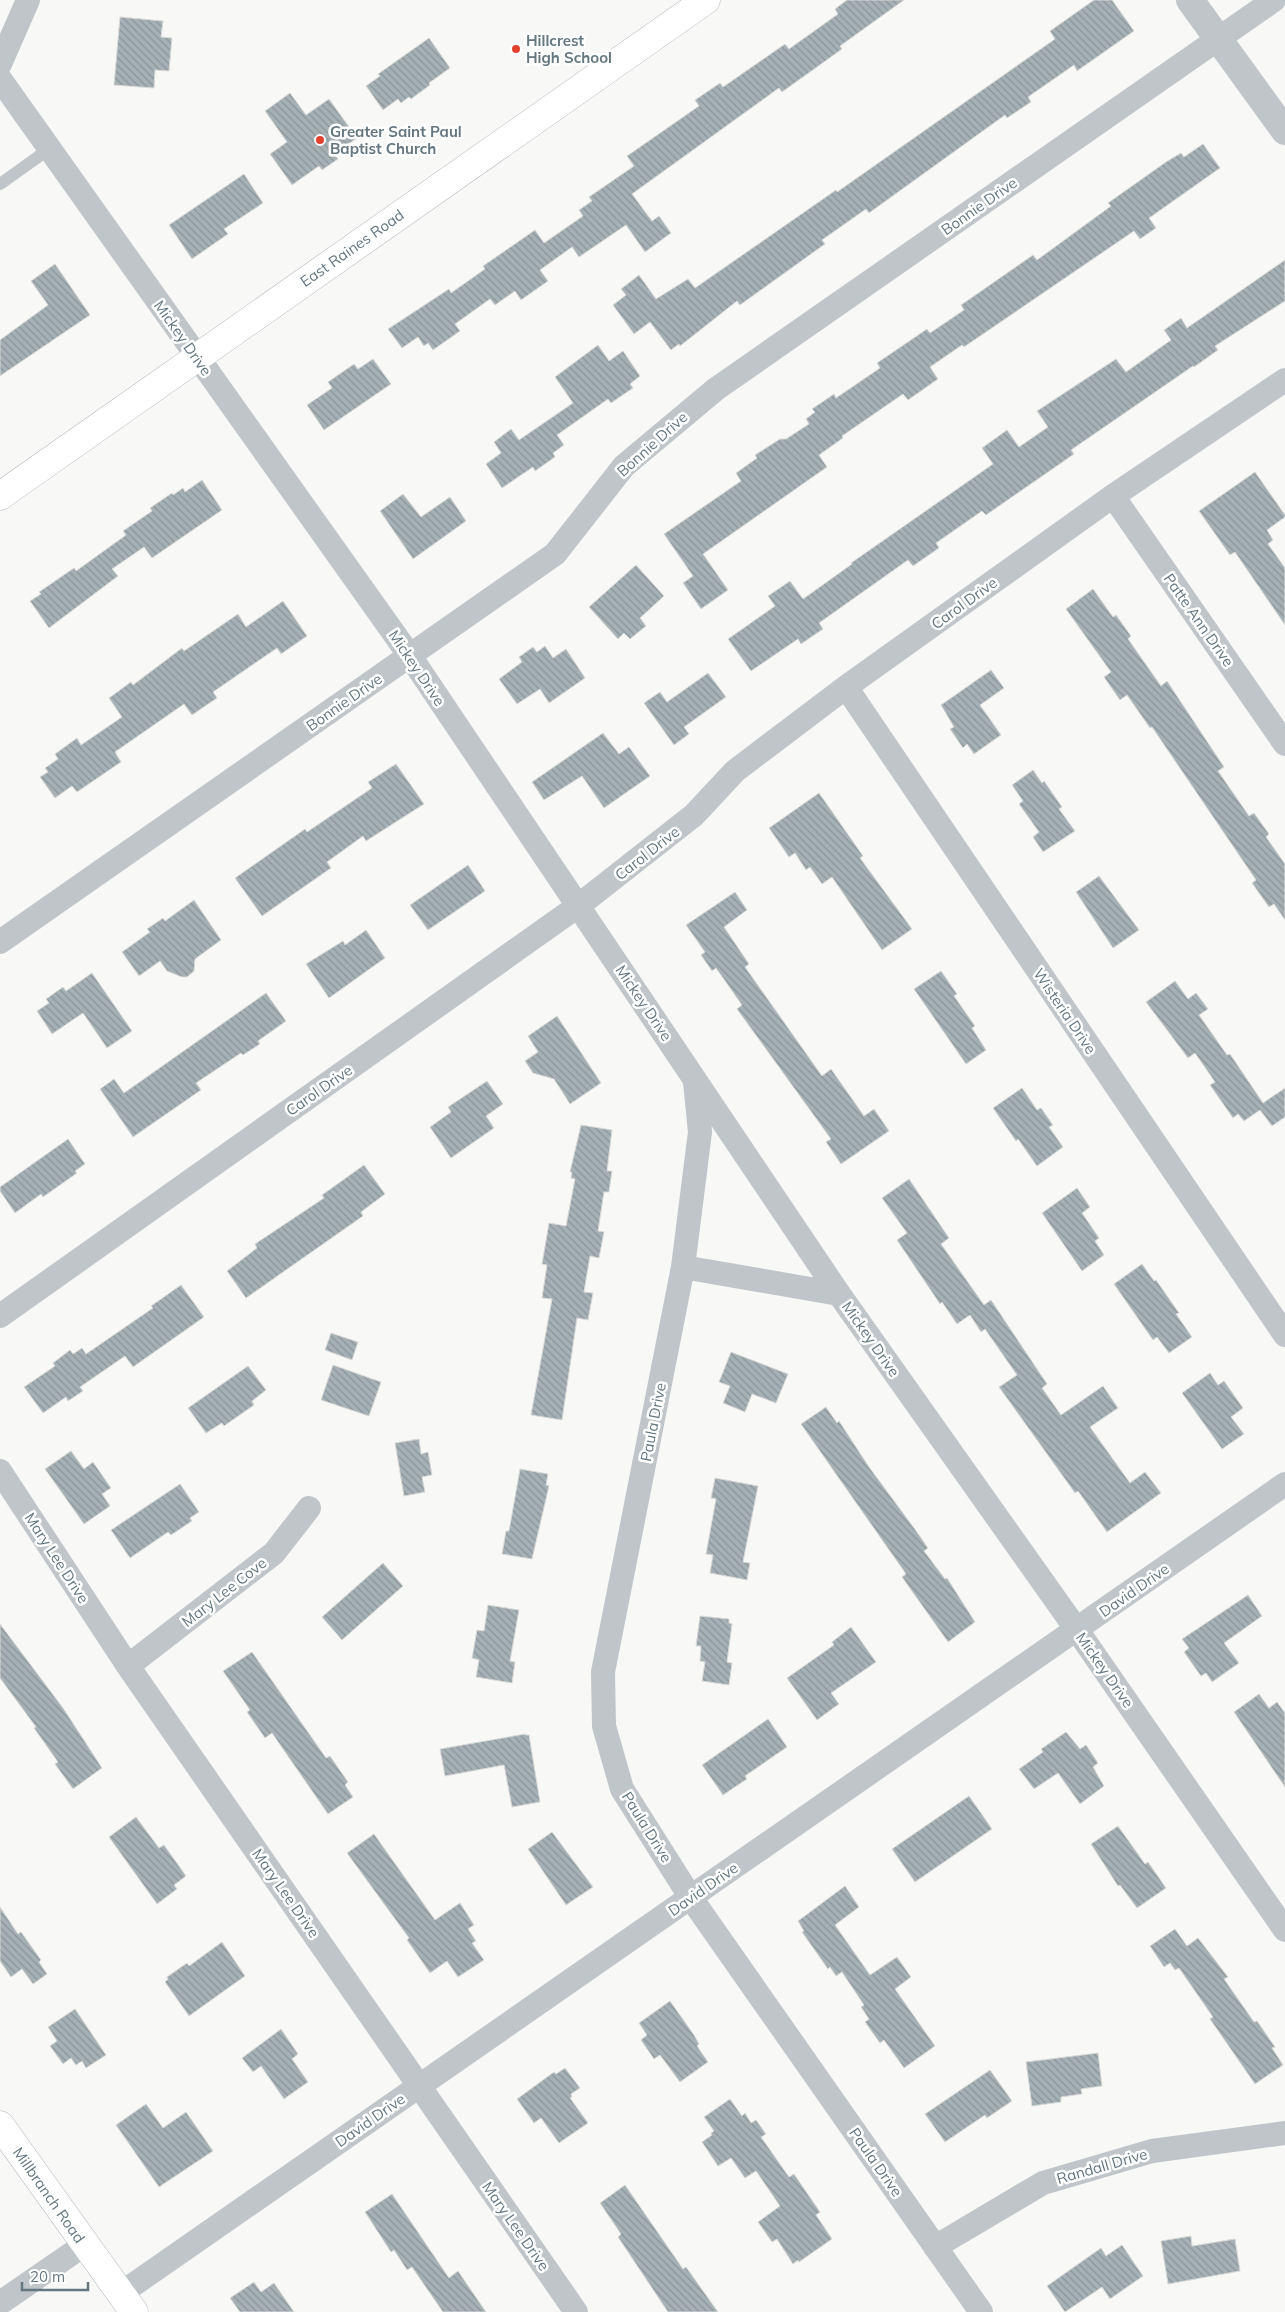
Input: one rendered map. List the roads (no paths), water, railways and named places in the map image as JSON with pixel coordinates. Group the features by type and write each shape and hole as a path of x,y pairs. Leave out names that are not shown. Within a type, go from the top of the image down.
{"main road":[{"name":"East Raines Road","path":"0,496 706,0"},
{"name":"Millbranch Road","path":"0,2125 127,2303"}],"street":[{"path":"0,64 28,0"},
{"path":"1190,0 1285,131"},
{"name":"Bonnie Drive","path":"0,942 555,554 624,466 716,389 1274,0"},
{"name":"Mickey Drive","path":"0,79 410,656 839,1294 1077,1630 1285,1930"},
{"name":"Carol Drive","path":"0,1316 578,906 694,815 735,771 846,687 1113,496 1285,380"},
{"name":"Patte Ann Drive","path":"1113,496 1285,744"},
{"name":"Wisteria Drive","path":"846,687 1285,1335"},
{"name":"Paula Drive","path":"694,1078 700,1132 683,1267 603,1672 604,1726 622,1789 691,1898 981,2312"},
{"path":"683,1267 839,1294"},
{"name":"Mary Lee Drive","path":"0,1471 128,1666 576,2312"},
{"name":"David Drive","path":"127,2303 419,2085 1285,1484"},
{"name":"Mary Lee Cove","path":"128,1666 274,1553 310,1508"},
{"name":"Randall Drive","path":"935,2247 1043,2183 1152,2151 1285,2133"},
{"path":"0,2303 84,2245"}],"lane":[{"path":"0,184 49,148"}],"place":[{"name":"Hillcrest High School","path":"516,49"},
{"name":"Greater Saint Paul Baptist Church","path":"320,140"}]}
